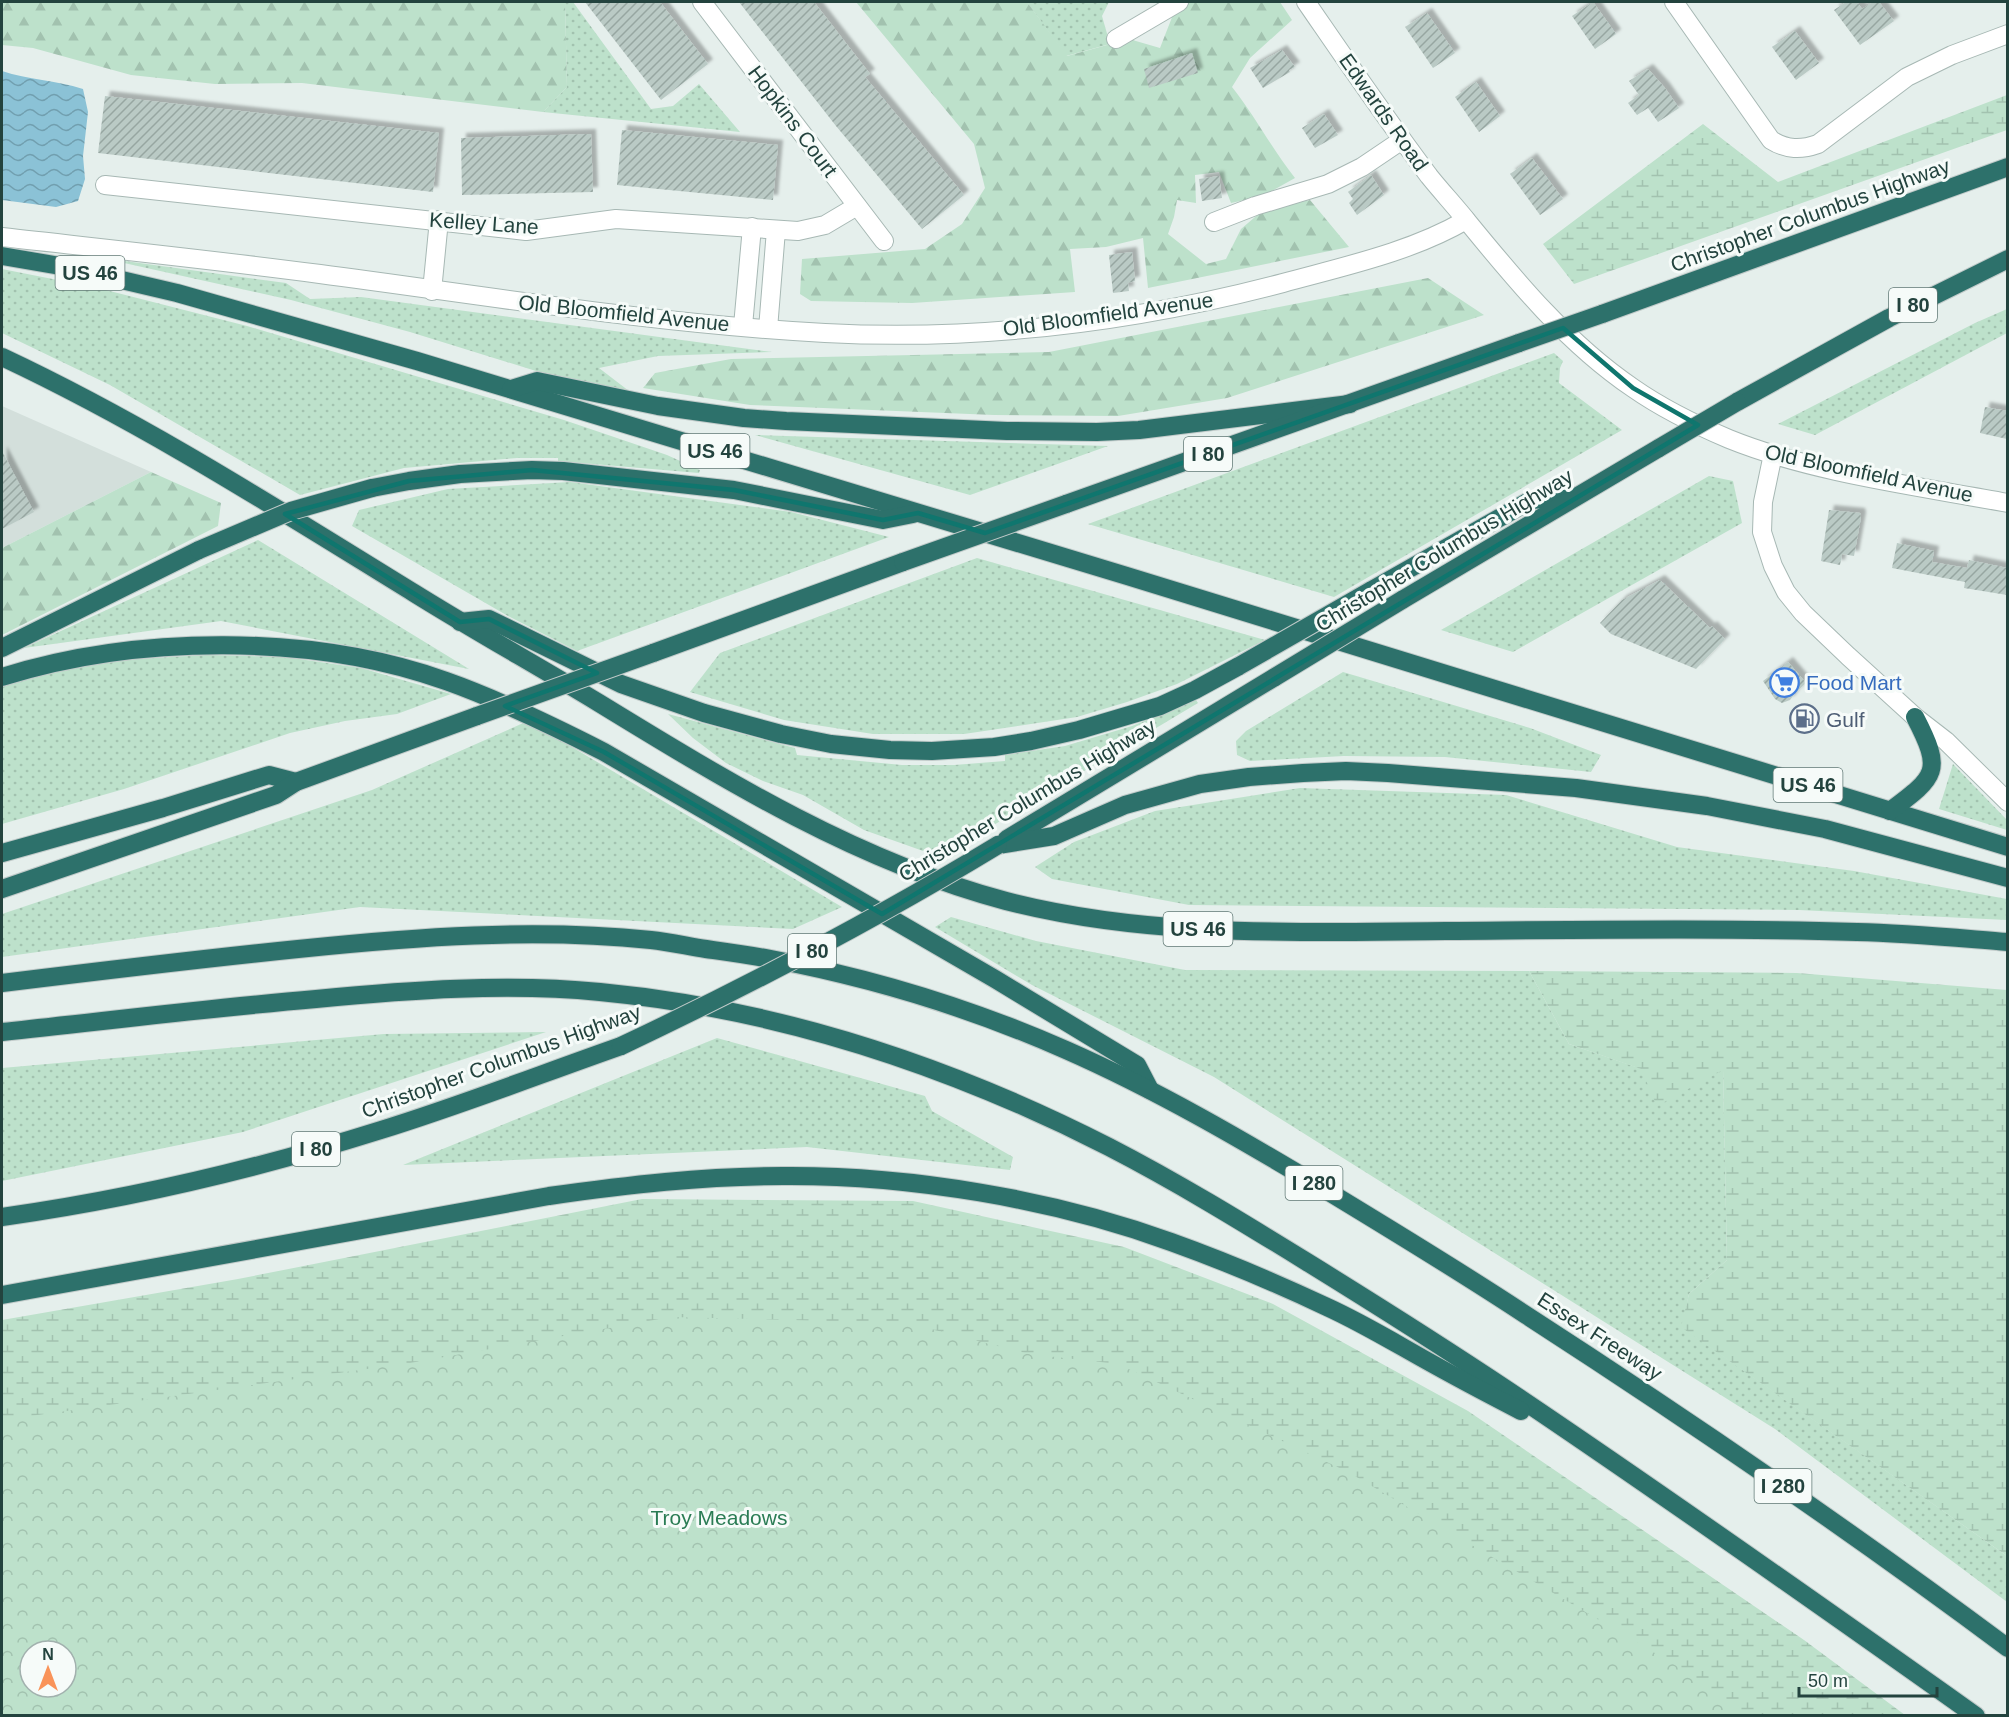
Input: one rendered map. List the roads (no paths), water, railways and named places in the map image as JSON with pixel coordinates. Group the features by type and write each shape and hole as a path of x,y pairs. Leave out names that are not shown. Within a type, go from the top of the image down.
{"highway":[{"name":"Christopher Columbus Highway","path":"2,889 265,799 296,782 477,716 2007,167"},
{"name":"US 46","path":"2,256 66,267 189,296 512,389 2007,847"},
{"name":"Christopher Columbus Highway","path":"2,1217 131,1195 326,1146 435,1113 621,1046 759,979 848,932 998,845 1275,676 1737,402 1889,318 2007,259"},
{"name":"US 46","path":"2,357 125,419 290,516 460,622 603,705 651,736 818,829 916,872 992,897 1106,921 1220,930 1862,932 2007,942"},
{"path":"512,389 537,381 658,406 744,418 1027,431 1139,430 1350,404"},
{"path":"2,648 199,550 291,511 409,480 460,474 532,470 564,471 734,490 883,520 918,513"},
{"path":"460,622 489,619 621,684 704,713 781,734 831,744 890,750 932,751 994,747 1079,730 1160,706 1239,666 1532,500 1576,497"},
{"path":"2,677 79,657 129,649 211,645 336,654 398,667 446,681 552,726 604,752 1137,1065 1150,1090"},
{"path":"1890,811 1916,792 1930,773 1932,752 1915,717"},
{"path":"998,845 1054,836 1125,805 1200,784 1260,776 1346,771 1388,772 1576,788 1707,806 1825,829 2007,878"},
{"path":"2,853 163,808 269,775 296,782"},
{"name":"Essex Freeway","path":"2,983 212,957 389,939 474,935 565,935 653,940 771,959 902,991 992,1020 1063,1048 1150,1090 1267,1155 1389,1229 1650,1394 1857,1538 2007,1648"},
{"path":"2,1032 363,994 537,988 654,998 766,1018 925,1067 1031,1110 1111,1148 1205,1200 1425,1334 1595,1448 1976,1716"},
{"path":"2,1295 602,1188 715,1177 786,1176 861,1179 949,1188 1036,1204 1109,1222 1169,1241 1328,1307 1595,1448"}],"street":[{"name":"Hopkins Court","path":"702,2 884,241"},
{"path":"1116,39 1179,2"},
{"name":"Edwards Road","path":"1306,2 1402,140 1466,220"},
{"path":"1674,2 1771,140 1782,147 1794,149 1818,144 1907,77 1952,55 2007,34"},
{"path":"1214,222 1255,206 1328,184 1362,167 1402,140"},
{"name":"Kelley Lane","path":"105,185 526,231 615,219 798,231 814,229 836,220 857,206"},
{"path":"432,291 439,220"},
{"name":"Old Bloomfield Avenue","path":"2,237 321,274 432,291 768,329 903,334 979,331 1078,322 1161,310 1247,292 1380,255 1439,236 1466,220 1532,297 1585,350 1633,388 1681,417 1728,438 1773,454 1866,476 2007,503"},
{"path":"743,326 752,227"},
{"path":"768,329 776,230"},
{"path":"1773,454 1762,502 1762,532 1773,566 1786,591 1803,613 1848,656 1915,717 1946,741 2007,802"}],"water":[{"path":"2,71 83,89 88,112 83,156 85,179 78,201 56,207 2,200"}],"place":[{"name":"Food Mart","path":"1785,682"},
{"name":"Gulf","path":"1805,719"}],"park label":[{"name":"Troy Meadows","path":"719,1517"}]}
